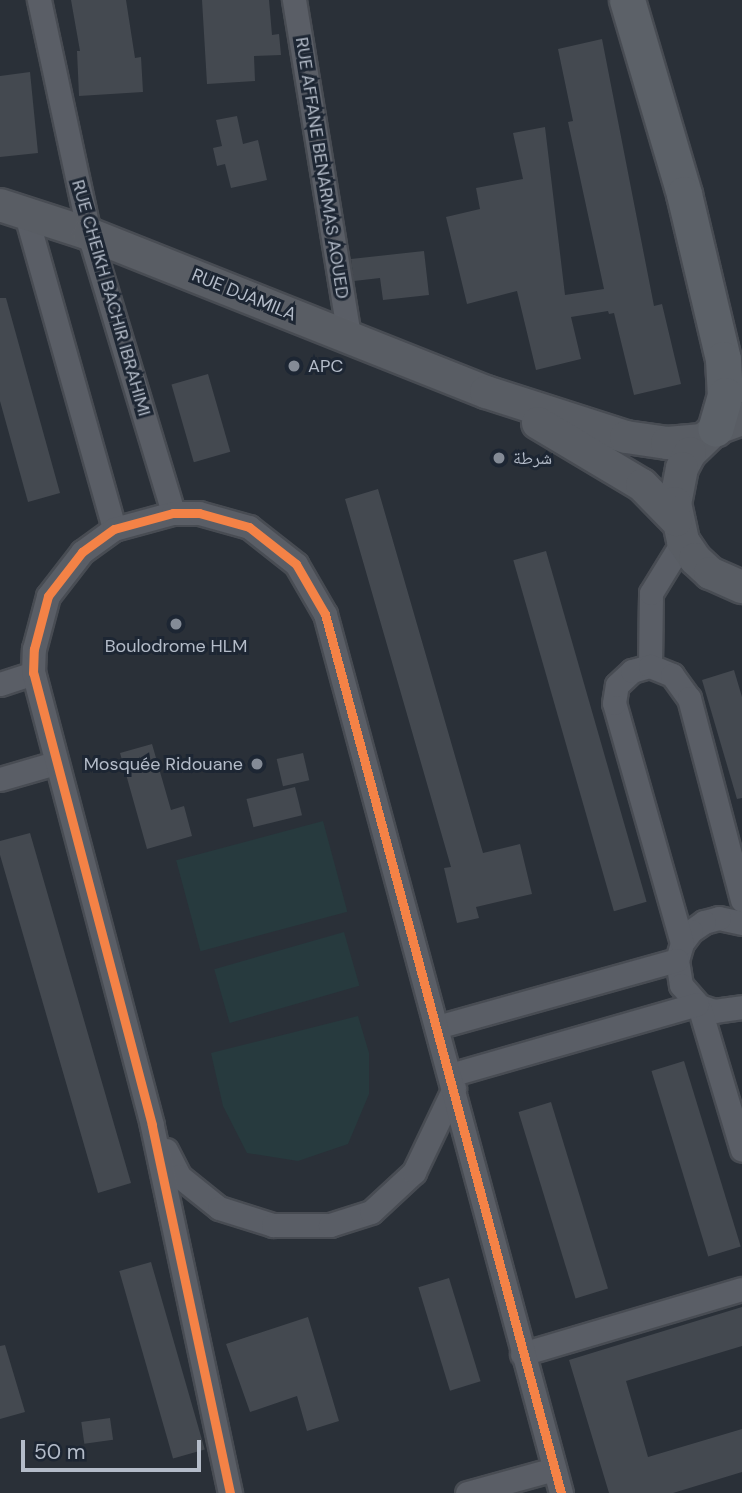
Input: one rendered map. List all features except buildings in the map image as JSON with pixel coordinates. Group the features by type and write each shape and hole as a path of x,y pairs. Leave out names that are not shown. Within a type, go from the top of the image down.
{"main road":[{"path":"627,0 684,194 726,378 720,429"},
{"path":"684,194 742,333"}],"street":[{"name":"RUE CHEIKH BACHIR IBRAHIMI","path":"39,0 89,234 173,513"},
{"name":"RUE AFFANE BENARMAS AOUED","path":"294,0 349,337"},
{"name":"RUE DJAMILA","path":"13,210 89,234 486,392"},
{"path":"13,210 114,529"},
{"path":"486,392 626,437 667,443 720,429"},
{"path":"486,392 642,485 680,530 695,559 710,573 742,587"},
{"path":"650,666 651,593 680,530 676,485 682,468 720,429"},
{"path":"230,1493 152,1125 33,673 34,649 48,596 82,552 114,529 173,513 200,513 249,527 296,564 325,614 561,1493"},
{"path":"742,900 688,698 672,675 650,666 632,671 617,685 614,703 679,952 681,985 698,1005 742,1150"},
{"path":"0,684 33,673"},
{"path":"0,779 55,763"},
{"path":"437,1027 679,952 691,931 704,922 719,918 742,923"},
{"path":"152,1125 179,1176 219,1208 273,1225 330,1226 371,1212 414,1172 452,1082 698,1005 714,1011 742,1007"},
{"path":"522,1354 742,1289"},
{"path":"467,1493 554,1469"}],"green space":[{"path":"323,821 347,912 201,951 176,860"},
{"path":"344,932 359,986 230,1023 214,969"},
{"path":"358,1016 369,1053 369,1094 348,1144 298,1161 247,1153 223,1106 211,1053"}],"cycle path":[{"path":"230,1493 152,1125 33,673 34,649 48,596 82,552 114,529 173,513 199,513 249,527 296,564 325,614 561,1493"}],"place":[{"name":"APC","path":"294,366"},
{"name":"شرطة","path":"499,458"},
{"name":"Boulodrome HLM","path":"176,624"},
{"name":"Mosquée Ridouane","path":"257,764"}]}
